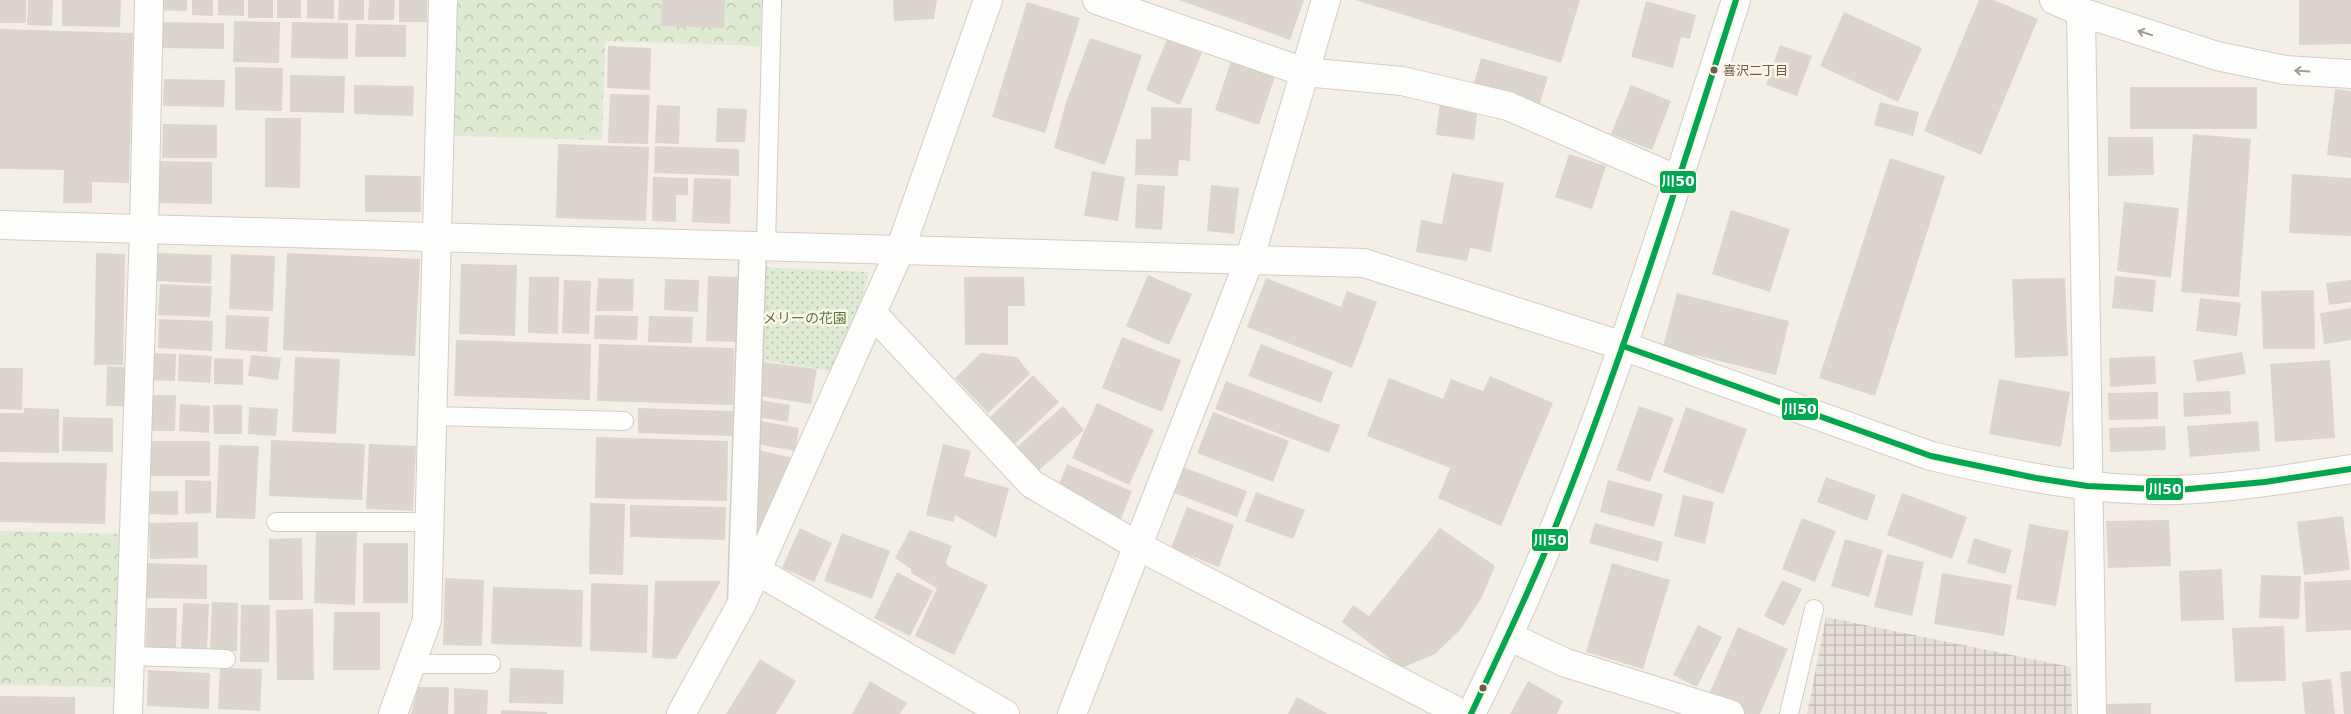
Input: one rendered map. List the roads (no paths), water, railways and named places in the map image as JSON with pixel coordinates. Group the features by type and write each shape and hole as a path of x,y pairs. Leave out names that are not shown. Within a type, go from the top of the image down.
{"street":[{"path":"128,714 144,229 148,0"},
{"path":"393,714 427,620 443,0"},
{"path":"681,714 741,606 900,250 988,0"},
{"path":"1097,0 1304,72 1402,81 1508,106 1678,180"},
{"path":"1072,714 1250,261 1326,0"},
{"path":"1471,714 1510,637 1560,514 1623,346 1736,0"},
{"path":"2054,0 2081,12 2217,56 2285,70 2351,74"},
{"path":"2081,12 2092,714"},
{"path":"0,225 1364,263 1623,346 1931,456 2018,475 2087,486 2178,490 2265,482 2351,469"},
{"path":"741,606 760,246"},
{"path":"872,313 1032,484 1138,546 1462,714"},
{"path":"757,570 1005,714"},
{"path":"1510,637 1566,663 1730,714"}],"lane":[{"path":"760,246 772,0"},
{"path":"432,416 624,421"},
{"path":"276,522 429,522"},
{"path":"1789,714 1814,609"},
{"path":"130,656 226,660"},
{"path":"411,664 491,664"}],"place":[{"name":"喜沢二丁目","path":"1714,70"}],"park label":[{"name":"メリーの花園","path":"805,318"}]}
